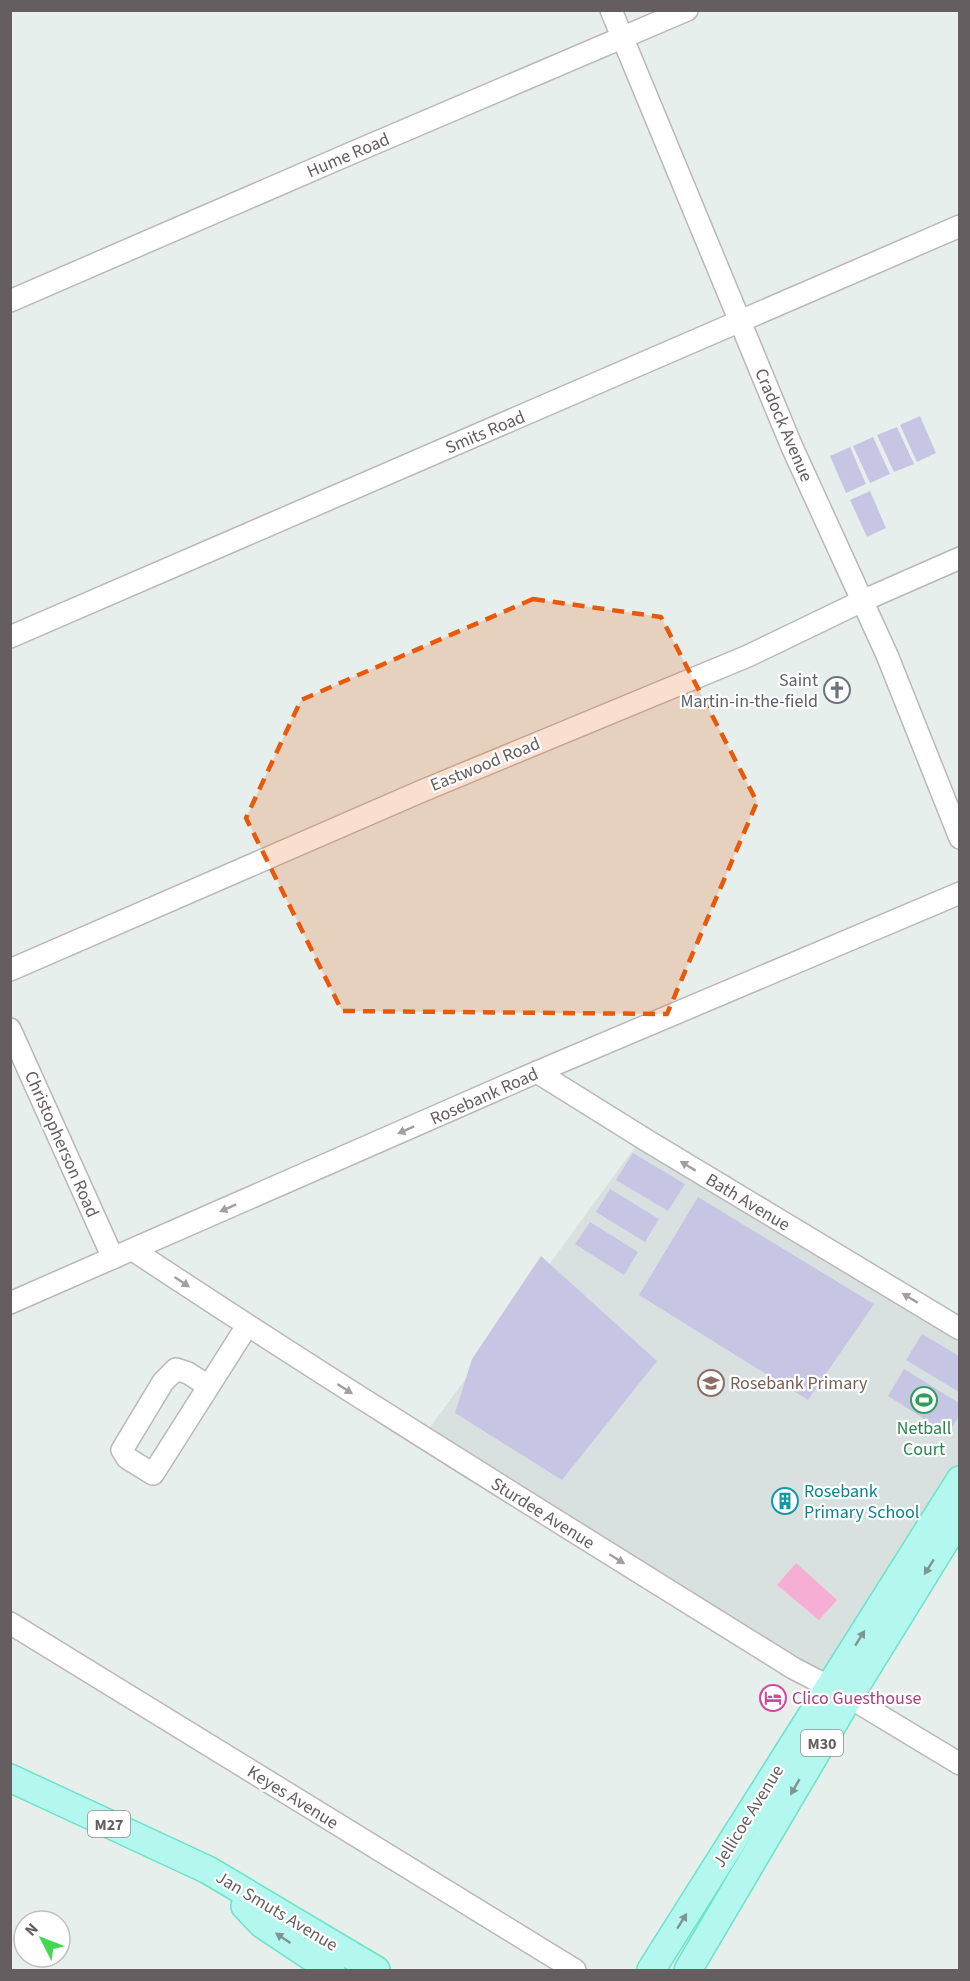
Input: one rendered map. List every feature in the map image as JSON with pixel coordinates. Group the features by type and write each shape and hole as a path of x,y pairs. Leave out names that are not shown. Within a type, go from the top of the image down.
{"main road":[{"name":"Jellicoe Avenue","path":"688,1971 838,1692 960,1480"},
{"name":"Jellicoe Avenue","path":"651,1971 838,1692 960,1517"},
{"name":"Jan Smuts Avenue","path":"10,1778 208,1869 376,1971"},
{"name":"Jan Smuts Avenue","path":"208,1869 262,1924 331,1971"}],"street":[{"name":"Cradock Avenue","path":"611,10 792,447 887,655 960,838"},
{"name":"Hume Road","path":"10,301 687,10"},
{"name":"Smits Road","path":"10,637 740,321 958,230"},
{"name":"Eastwood Road","path":"10,970 422,791 748,656 862,601 960,558"},
{"name":"Rosebank Road","path":"10,1303 537,1072 960,893"},
{"name":"Christopherson Road","path":"10,1029 113,1258"},
{"name":"Bath Avenue","path":"537,1072 960,1329"},
{"name":"Sturdee Avenue","path":"133,1250 247,1326 472,1469 783,1662 960,1764"},
{"path":"208,1386 188,1373 176,1369 163,1383 122,1450 126,1458 153,1474 247,1326"},
{"name":"Keyes Avenue","path":"10,1623 575,1971"}],"highlighted area":[{"path":"533,599 661,617 757,802 667,1014 342,1011 246,818 301,700"}],"shaded area":[{"path":"920,416 936,453 917,462 900,425"},
{"path":"897,427 914,464 894,472 877,435"},
{"path":"873,437 890,474 870,483 853,446"},
{"path":"850,447 866,484 846,493 830,456"},
{"path":"870,491 886,528 867,537 850,500"},
{"name":"Rosebank Primary","path":"638,1143 959,1329 959,1478 829,1685 423,1437"},
{"path":"633,1153 685,1184 668,1211 616,1180"},
{"path":"610,1189 659,1219 645,1242 596,1212"},
{"path":"698,1197 874,1304 808,1400 639,1295"},
{"path":"590,1222 638,1252 624,1275 575,1244"},
{"path":"541,1256 657,1361 562,1480 455,1413 472,1359"},
{"name":"Netball Court","path":"922,1334 959,1356 959,1392 906,1360"},
{"name":"Netball Court","path":"904,1369 959,1403 959,1416 948,1434 888,1396"},
{"path":"796,1563 837,1600 819,1620 777,1585"}],"place":[{"name":"Saint Martin-in-the-field","path":"837,690"},
{"name":"Rosebank Primary","path":"711,1383"},
{"name":"Netball Court","path":"924,1400"},
{"name":"Rosebank Primary School","path":"785,1501"},
{"name":"Clico Guesthouse","path":"773,1698"}]}
